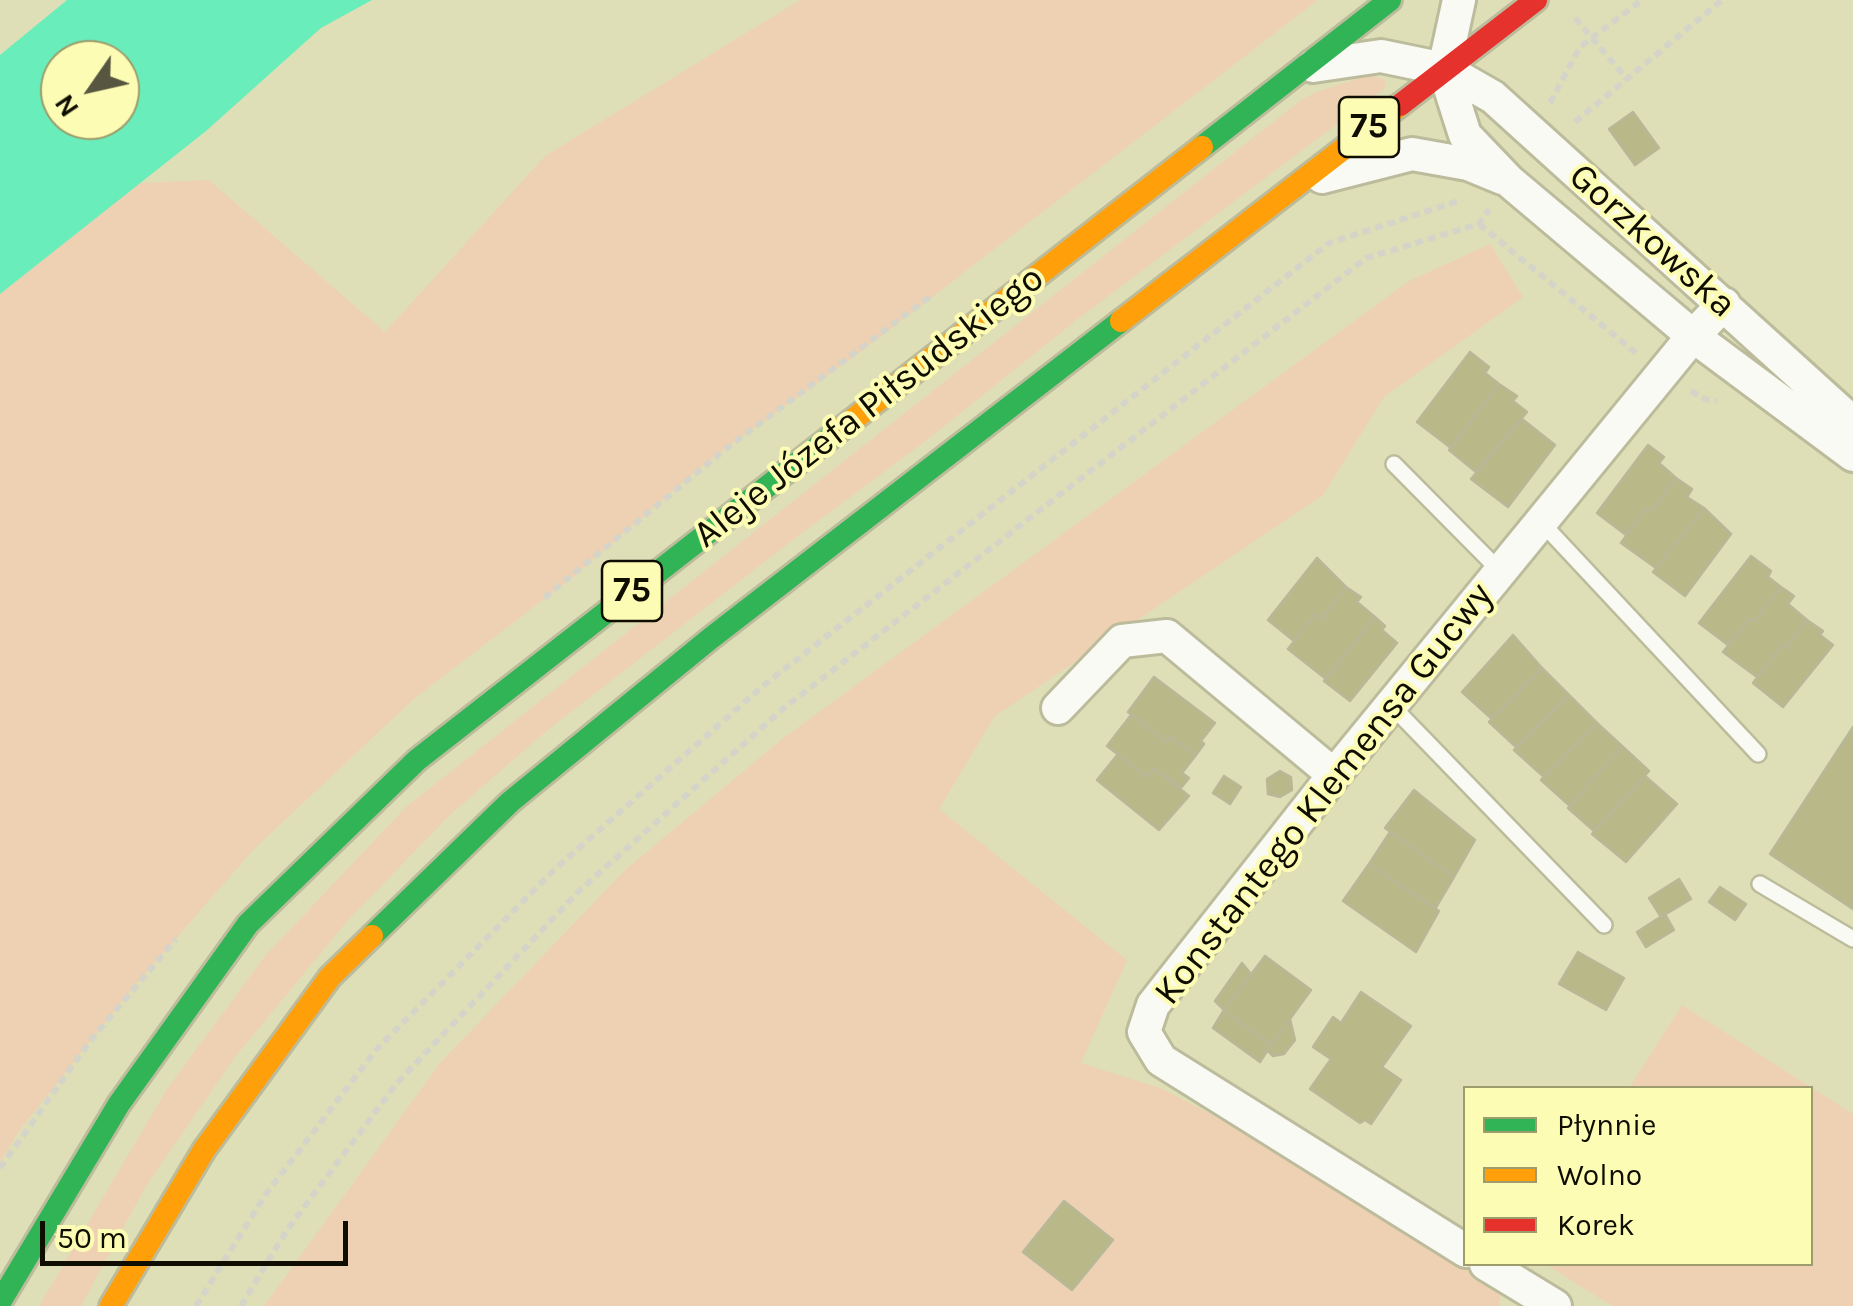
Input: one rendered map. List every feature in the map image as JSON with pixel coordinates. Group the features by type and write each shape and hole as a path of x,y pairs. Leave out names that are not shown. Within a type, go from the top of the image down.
{"main road":[{"name":"Aleje Józefa Piłsudskiego","path":"0,1302 119,1104 248,924 417,760 1390,0"},
{"name":"75","path":"111,1306 204,1150 330,977 510,802 726,626 1536,0"}],"street":[{"name":"Gorzkowska","path":"1458,0 1444,70 1465,135 1508,180 1693,336 1853,455"},
{"path":"1491,34 1492,97"},
{"name":"Gorzkowska","path":"1304,67 1382,56 1444,70 1492,97 1853,423"},
{"name":"Gorzkowska","path":"1294,185 1412,154 1468,164 1508,180"},
{"name":"Konstantego Klemensa Gucwy","path":"1463,1249 1160,1060 1144,1032 1153,1005 1334,774 1693,336 1724,304"},
{"path":"1058,708 1122,640 1167,636 1334,774"},
{"path":"1489,1266 1538,1302"}],"lane":[{"path":"1394,464 1501,572"},
{"path":"1542,522 1758,754"},
{"path":"1391,705 1604,925"},
{"path":"1760,884 1853,939"}],"path":[{"path":"1546,110 1580,46 1642,0"},
{"path":"1547,146 1722,0"},
{"path":"1570,12 1626,78"},
{"path":"196,1306 266,1194 376,1050 554,870 748,699 1329,243 1459,203"},
{"path":"240,1306 286,1230 397,1083 580,890 784,708 1366,258 1479,224"}],"shaded area":[{"path":"67,0 372,0 321,28 206,131 0,294 0,55"},
{"path":"800,0 1318,0 862,351 704,464 573,577 415,698 254,849 132,989 19,1131 0,1162 0,294 139,183 209,180 385,332 545,156"},
{"path":"1370,75 1385,80 1385,88 1074,322 927,440 549,729 451,814 350,918 235,1057 146,1186 81,1306 39,1306 167,1089 265,956 406,807 1301,100"},
{"path":"1490,244 1523,297 1384,397 1323,495 995,716 939,809 1127,960 1081,1063 1163,1089 1288,1155 1501,1290 1499,1306 264,1306 440,1063 626,869 782,739 1409,281"},
{"path":"1682,1005 1809,1086 1630,1086"},
{"path":"1813,1089 1853,1114 1853,1306 1612,1306 1548,1266 1813,1266"}],"building":[{"path":"1633,112 1659,148 1635,165 1609,129"},
{"path":"1470,352 1489,367 1485,373 1499,384 1451,448 1417,422"},
{"path":"1499,384 1517,396 1513,401 1527,412 1476,472 1449,450"},
{"path":"1522,419 1555,445 1508,507 1471,479"},
{"path":"1648,445 1664,457 1659,463 1676,478 1652,511 1647,507 1626,535 1597,513"},
{"path":"1676,478 1692,489 1687,497 1704,508 1656,568 1621,543 1647,507 1652,511"},
{"path":"1704,508 1731,534 1685,596 1653,572"},
{"path":"1751,556 1771,571 1768,577 1781,587 1754,622 1749,619 1728,645 1699,623"},
{"path":"1317,558 1346,587 1321,619 1315,614 1294,641 1268,620"},
{"path":"1346,587 1361,597 1357,602 1375,617 1326,679 1288,649 1315,614 1321,619"},
{"path":"1781,587 1794,596 1788,604 1807,620 1757,677 1723,652 1749,619 1754,622"},
{"path":"1375,617 1385,626 1382,630 1397,643 1350,701 1324,681"},
{"path":"1807,620 1823,631 1820,635 1833,645 1783,707 1753,683"},
{"path":"1513,635 1542,668 1492,719 1462,692"},
{"path":"1542,668 1569,695 1516,747 1489,722"},
{"path":"1154,677 1215,723 1196,755 1171,737 1166,742 1128,712"},
{"path":"1569,695 1597,723 1544,777 1514,750"},
{"path":"1131,715 1166,742 1171,737 1196,755 1182,773 1189,778 1181,788 1154,768 1147,777 1107,746"},
{"path":"1597,723 1622,746 1570,806 1541,780"},
{"path":"1853,727 1853,909 1770,854"},
{"path":"1622,746 1649,771 1594,831 1568,808"},
{"path":"1118,754 1147,777 1154,768 1189,796 1159,830 1097,780"},
{"path":"1280,771 1291,777 1292,790 1280,797 1268,794 1267,779"},
{"path":"1224,776 1241,787 1230,804 1213,793"},
{"path":"1645,776 1677,804 1626,862 1592,834"},
{"path":"1414,790 1475,840 1454,877 1385,828"},
{"path":"1390,832 1454,877 1435,909 1369,864"},
{"path":"1369,864 1439,911 1416,952 1343,901"},
{"path":"1679,879 1691,899 1661,917 1649,898"},
{"path":"1720,887 1746,904 1735,920 1709,902"},
{"path":"1665,914 1674,930 1646,947 1637,932"},
{"path":"1578,952 1624,978 1606,1010 1559,984"},
{"path":"1265,956 1311,990 1271,1045 1224,1010"},
{"path":"1242,963 1251,974 1224,1010 1215,1001"},
{"path":"1361,992 1411,1026 1382,1067 1401,1080 1371,1124 1365,1120 1360,1123 1310,1089 1331,1059 1313,1047 1333,1017 1341,1023"},
{"path":"1224,1010 1271,1045 1260,1062 1213,1028"},
{"path":"1290,1019 1295,1040 1284,1054 1273,1056 1267,1050"},
{"path":"1064,1201 1113,1240 1072,1290 1023,1252"}],"traffic: fast":[{"path":"1202,147 1390,0"},
{"path":"372,936 510,802 711,638 1121,321"},
{"path":"0,1302 119,1104 248,924 417,760 841,429"}],"traffic: slow":[{"path":"1121,321 1400,105"},
{"path":"841,429 1202,147"},
{"path":"111,1306 204,1150 330,977 372,936"}],"traffic: jam":[{"path":"1400,105 1536,0"}]}
